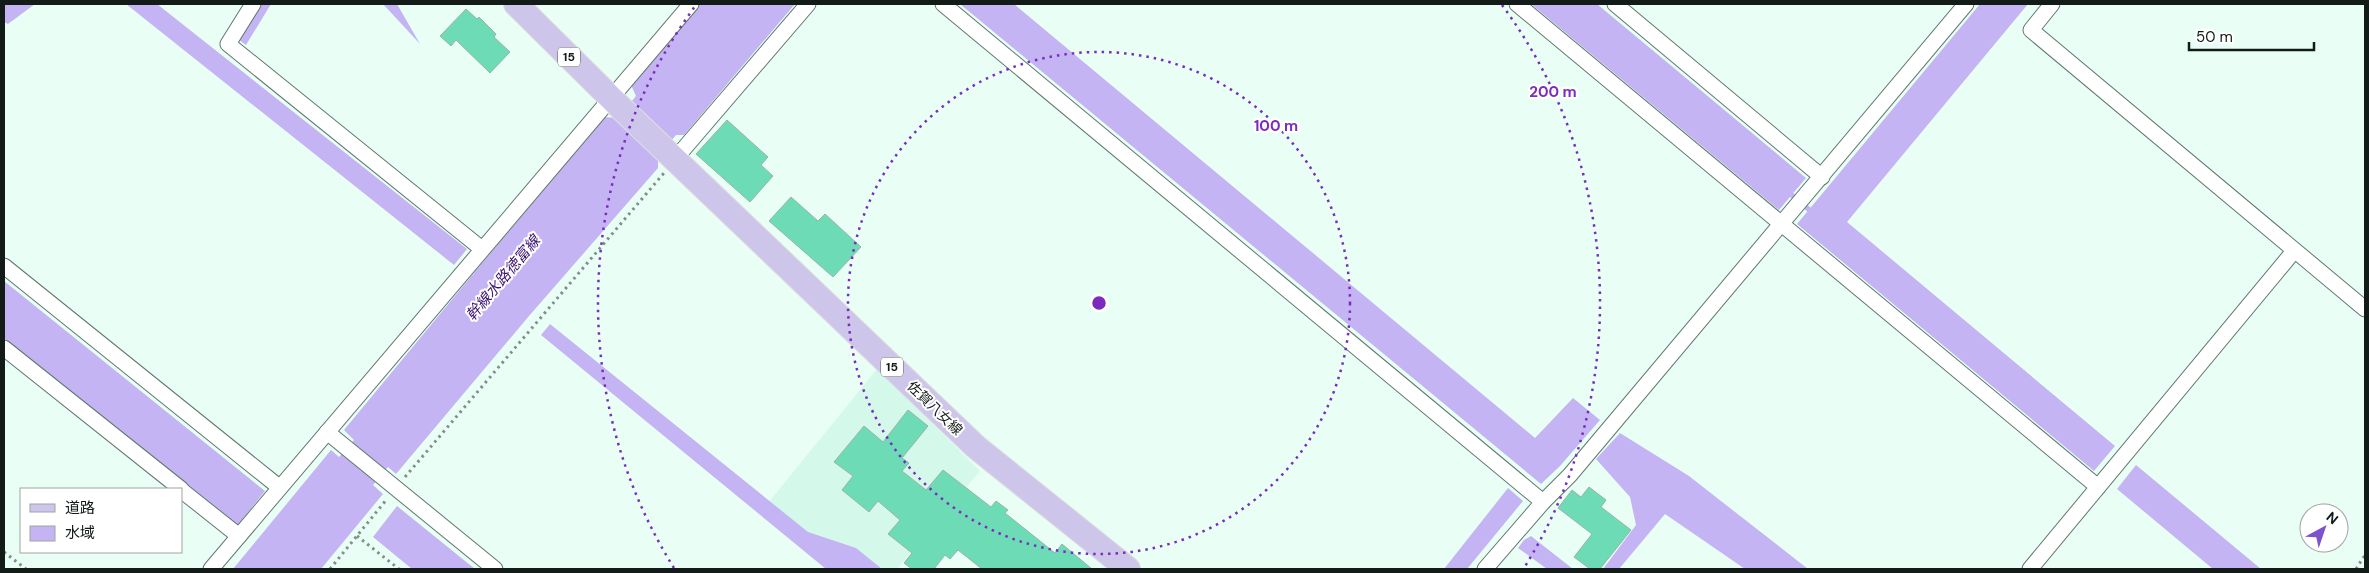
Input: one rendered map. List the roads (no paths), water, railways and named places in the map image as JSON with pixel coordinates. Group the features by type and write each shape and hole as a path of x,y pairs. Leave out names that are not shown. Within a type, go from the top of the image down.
{"main road":[{"name":"15","path":"516,4 671,156"},
{"name":"佐賀八女線","path":"671,156 976,447 1128,569"}],"street":[{"path":"253,4 228,44 482,249"},
{"path":"212,569 279,487 332,436 482,249 616,104 691,4"},
{"path":"671,156 808,4"},
{"path":"943,4 1543,502"},
{"path":"1517,4 2098,487"},
{"path":"1614,4 1822,177"},
{"path":"1485,569 1543,502 1570,475 1966,4"},
{"path":"2052,4 2031,30 2365,309"},
{"path":"2030,569 2294,251"},
{"path":"4,266 279,487"},
{"path":"4,348 180,488"},
{"path":"332,436 495,569"},
{"path":"182,490 239,536"}],"water":[{"path":"4,4 35,4 8,24 4,22"},
{"path":"126,4 157,4 467,249 454,265"},
{"path":"262,4 271,4 246,45 239,40"},
{"path":"383,4 397,4 420,44"},
{"name":"幹線水路徳富線","path":"700,4 795,4 684,135 676,135 658,156 658,168 529,316 396,474 388,467 373,485 383,494 321,569 233,569 331,450 339,457 354,440 344,430 603,117 618,118 636,96 631,85"},
{"path":"960,4 1014,4 1535,438 1573,398 1600,420 1560,466 1541,484"},
{"path":"1531,4 1597,4 1806,178 1779,210"},
{"path":"1980,4 2028,4 1847,222 2115,446 2094,471 1797,224"},
{"path":"4,281 265,491 237,526 4,338"},
{"path":"550,324 808,532 856,548 882,569 826,569 541,335"},
{"path":"1620,433 1689,476 1808,569 1745,569 1665,514 1619,569 1603,569 1636,525 1630,497 1596,459"},
{"path":"2136,465 2261,569 2213,569 2117,489"},
{"path":"1508,488 1523,501 1467,569 1444,569"},
{"path":"397,506 475,569 412,569 373,537"},
{"path":"1531,536 1573,569 1547,569 1518,548 1524,540"}],"waterway":[{"path":"1787,191 1813,213"}]}
